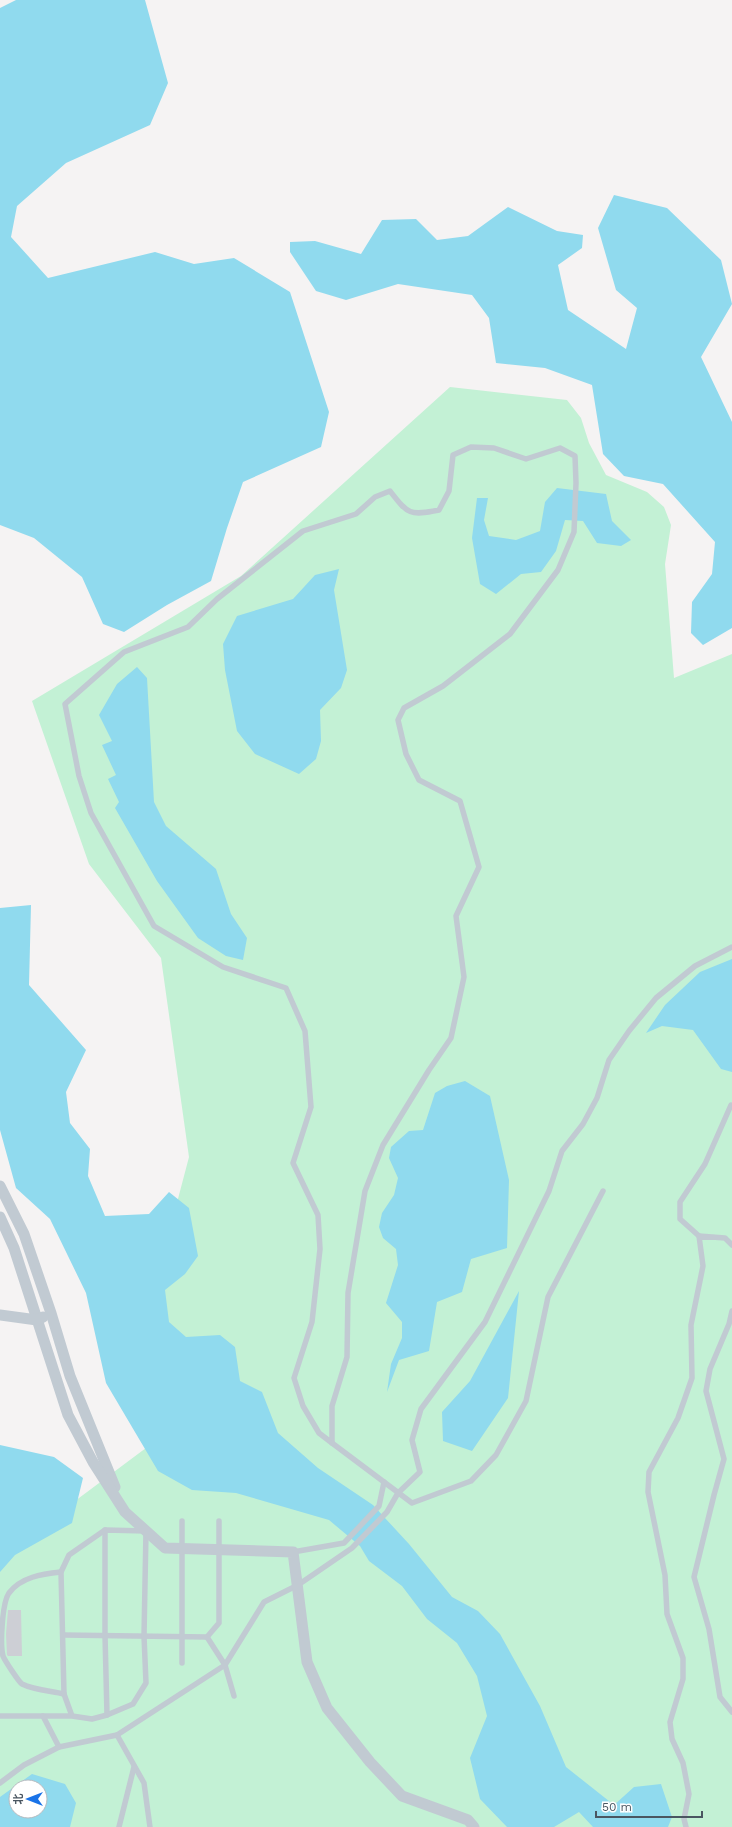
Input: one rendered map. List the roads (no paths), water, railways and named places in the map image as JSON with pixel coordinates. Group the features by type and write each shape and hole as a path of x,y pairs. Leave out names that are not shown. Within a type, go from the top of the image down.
{"street":[{"path":"0,1186 24,1234 51,1313 70,1376 125,1512"},
{"path":"0,1217 14,1248 68,1415 93,1462 125,1512 165,1548 293,1552 307,1662 328,1708 370,1762 402,1796 468,1820 474,1827"},
{"path":"0,1315 37,1320 51,1313"}],"lane":[{"path":"332,1442 332,1406 347,1357 348,1293 365,1192 383,1145 429,1070 451,1038 464,977 456,916 479,867 460,801 419,780 406,754 398,720 404,708 443,686 510,634 558,570 574,532 576,484 575,456 560,448 526,459 494,448 471,447 453,455 449,491 439,510 418,514 404,509 390,491 375,497 356,514 303,531 217,598 188,627 124,652 65,704 79,776 91,813 154,926 223,967 286,988 304,1031 311,1107 293,1163 318,1215 320,1249 312,1322 294,1378 303,1406 319,1433 412,1503 471,1481 496,1455 526,1401 548,1297 603,1191"},
{"path":"0,1783 24,1765 59,1747 117,1735 225,1665 264,1602 298,1585 352,1548 388,1512 398,1493 420,1472 412,1440 422,1409 485,1322 549,1192 562,1151 583,1124 597,1098 609,1060 629,1031 656,998 695,966 732,947"},
{"path":"731,1106 705,1164 680,1202 680,1219 699,1236 725,1238 732,1245"},
{"path":"686,1827 684,1820 689,1794 683,1763 672,1739 670,1722 682,1679 683,1658 667,1614 665,1575 648,1492 649,1472 678,1418 692,1378 690,1325 703,1266 699,1236"},
{"path":"732,1311 729,1324 710,1369 706,1391 724,1459 694,1577 709,1629 720,1697 732,1712"},
{"path":"293,1552 344,1543 379,1506 384,1482"},
{"path":"182,1520 182,1664"},
{"path":"63,1635 206,1637 219,1623 219,1520"},
{"path":"105,1530 107,1715"},
{"path":"0,1716 72,1716 92,1719 107,1715 133,1704 146,1683 144,1636 146,1531 105,1530 69,1555 61,1572 64,1694 72,1716"},
{"path":"61,1572 49,1573 25,1580 9,1594 2,1615 3,1656 21,1683 41,1690 64,1694"},
{"path":"206,1637 225,1665 234,1696"},
{"path":"43,1716 59,1747"},
{"path":"117,1735 144,1783 150,1827"},
{"path":"119,1827 134,1767"}],"water":[{"path":"16,0 145,0 168,83 150,125 66,163 17,206 11,237 48,278 155,252 194,264 234,258 290,292 329,412 321,447 243,482 211,581 167,605 124,632 103,624 82,577 34,538 0,525 0,8"},
{"path":"614,195 667,208 721,260 732,304 701,357 732,422 732,628 703,645 691,633 692,602 712,574 715,542 663,484 624,476 603,454 592,385 545,368 496,363 489,318 472,295 398,284 346,300 316,291 290,252 290,242 315,241 361,254 382,220 416,219 437,240 468,236 508,207 557,231 583,235 582,248 558,265 568,310 626,349 637,308 616,290 598,228"},
{"path":"557,488 606,494 612,521 631,540 621,546 597,543 583,521 565,520 556,551 541,572 521,574 496,594 480,584 472,538 477,498 488,498 484,520 489,536 516,540 540,531 545,502"},
{"path":"339,569 334,590 347,670 341,688 320,710 321,741 316,759 299,774 255,754 237,731 225,670 223,644 237,616 293,599 315,575"},
{"path":"137,667 147,678 154,802 166,826 216,869 231,914 247,938 243,960 226,956 198,938 157,881 115,808 119,802 108,779 116,775 102,745 112,741 99,715 117,684"},
{"path":"31,905 29,985 86,1050 66,1092 70,1123 90,1149 88,1176 105,1216 149,1214 169,1192 189,1208 198,1256 185,1274 165,1290 169,1322 186,1337 220,1335 235,1347 240,1381 262,1392 278,1433 318,1468 373,1505 409,1544 452,1597 478,1611 500,1634 540,1706 566,1767 614,1805 634,1787 661,1784 672,1817 668,1827 593,1827 579,1812 554,1827 507,1827 480,1799 470,1758 487,1716 477,1676 457,1643 427,1619 402,1586 369,1561 360,1546 329,1520 236,1493 192,1490 158,1471 106,1383 86,1293 50,1219 16,1188 0,1130 0,908"},
{"path":"732,959 732,1072 721,1069 693,1030 662,1026 646,1033 665,1005 700,972"},
{"path":"465,1081 490,1096 509,1180 507,1248 471,1259 462,1292 437,1302 429,1351 399,1360 387,1392 391,1364 402,1338 402,1322 386,1303 398,1265 396,1249 383,1238 379,1227 382,1213 394,1195 398,1178 389,1158 391,1147 409,1131 423,1130 435,1093 447,1086"},
{"path":"519,1291 508,1398 472,1451 443,1441 442,1412 470,1381"},
{"path":"0,1445 54,1457 83,1478 72,1523 15,1555 0,1572"},
{"path":"32,1774 65,1784 76,1803 70,1827 0,1827 0,1797 8,1791 8,1819 48,1819 48,1779 25,1779"}]}
